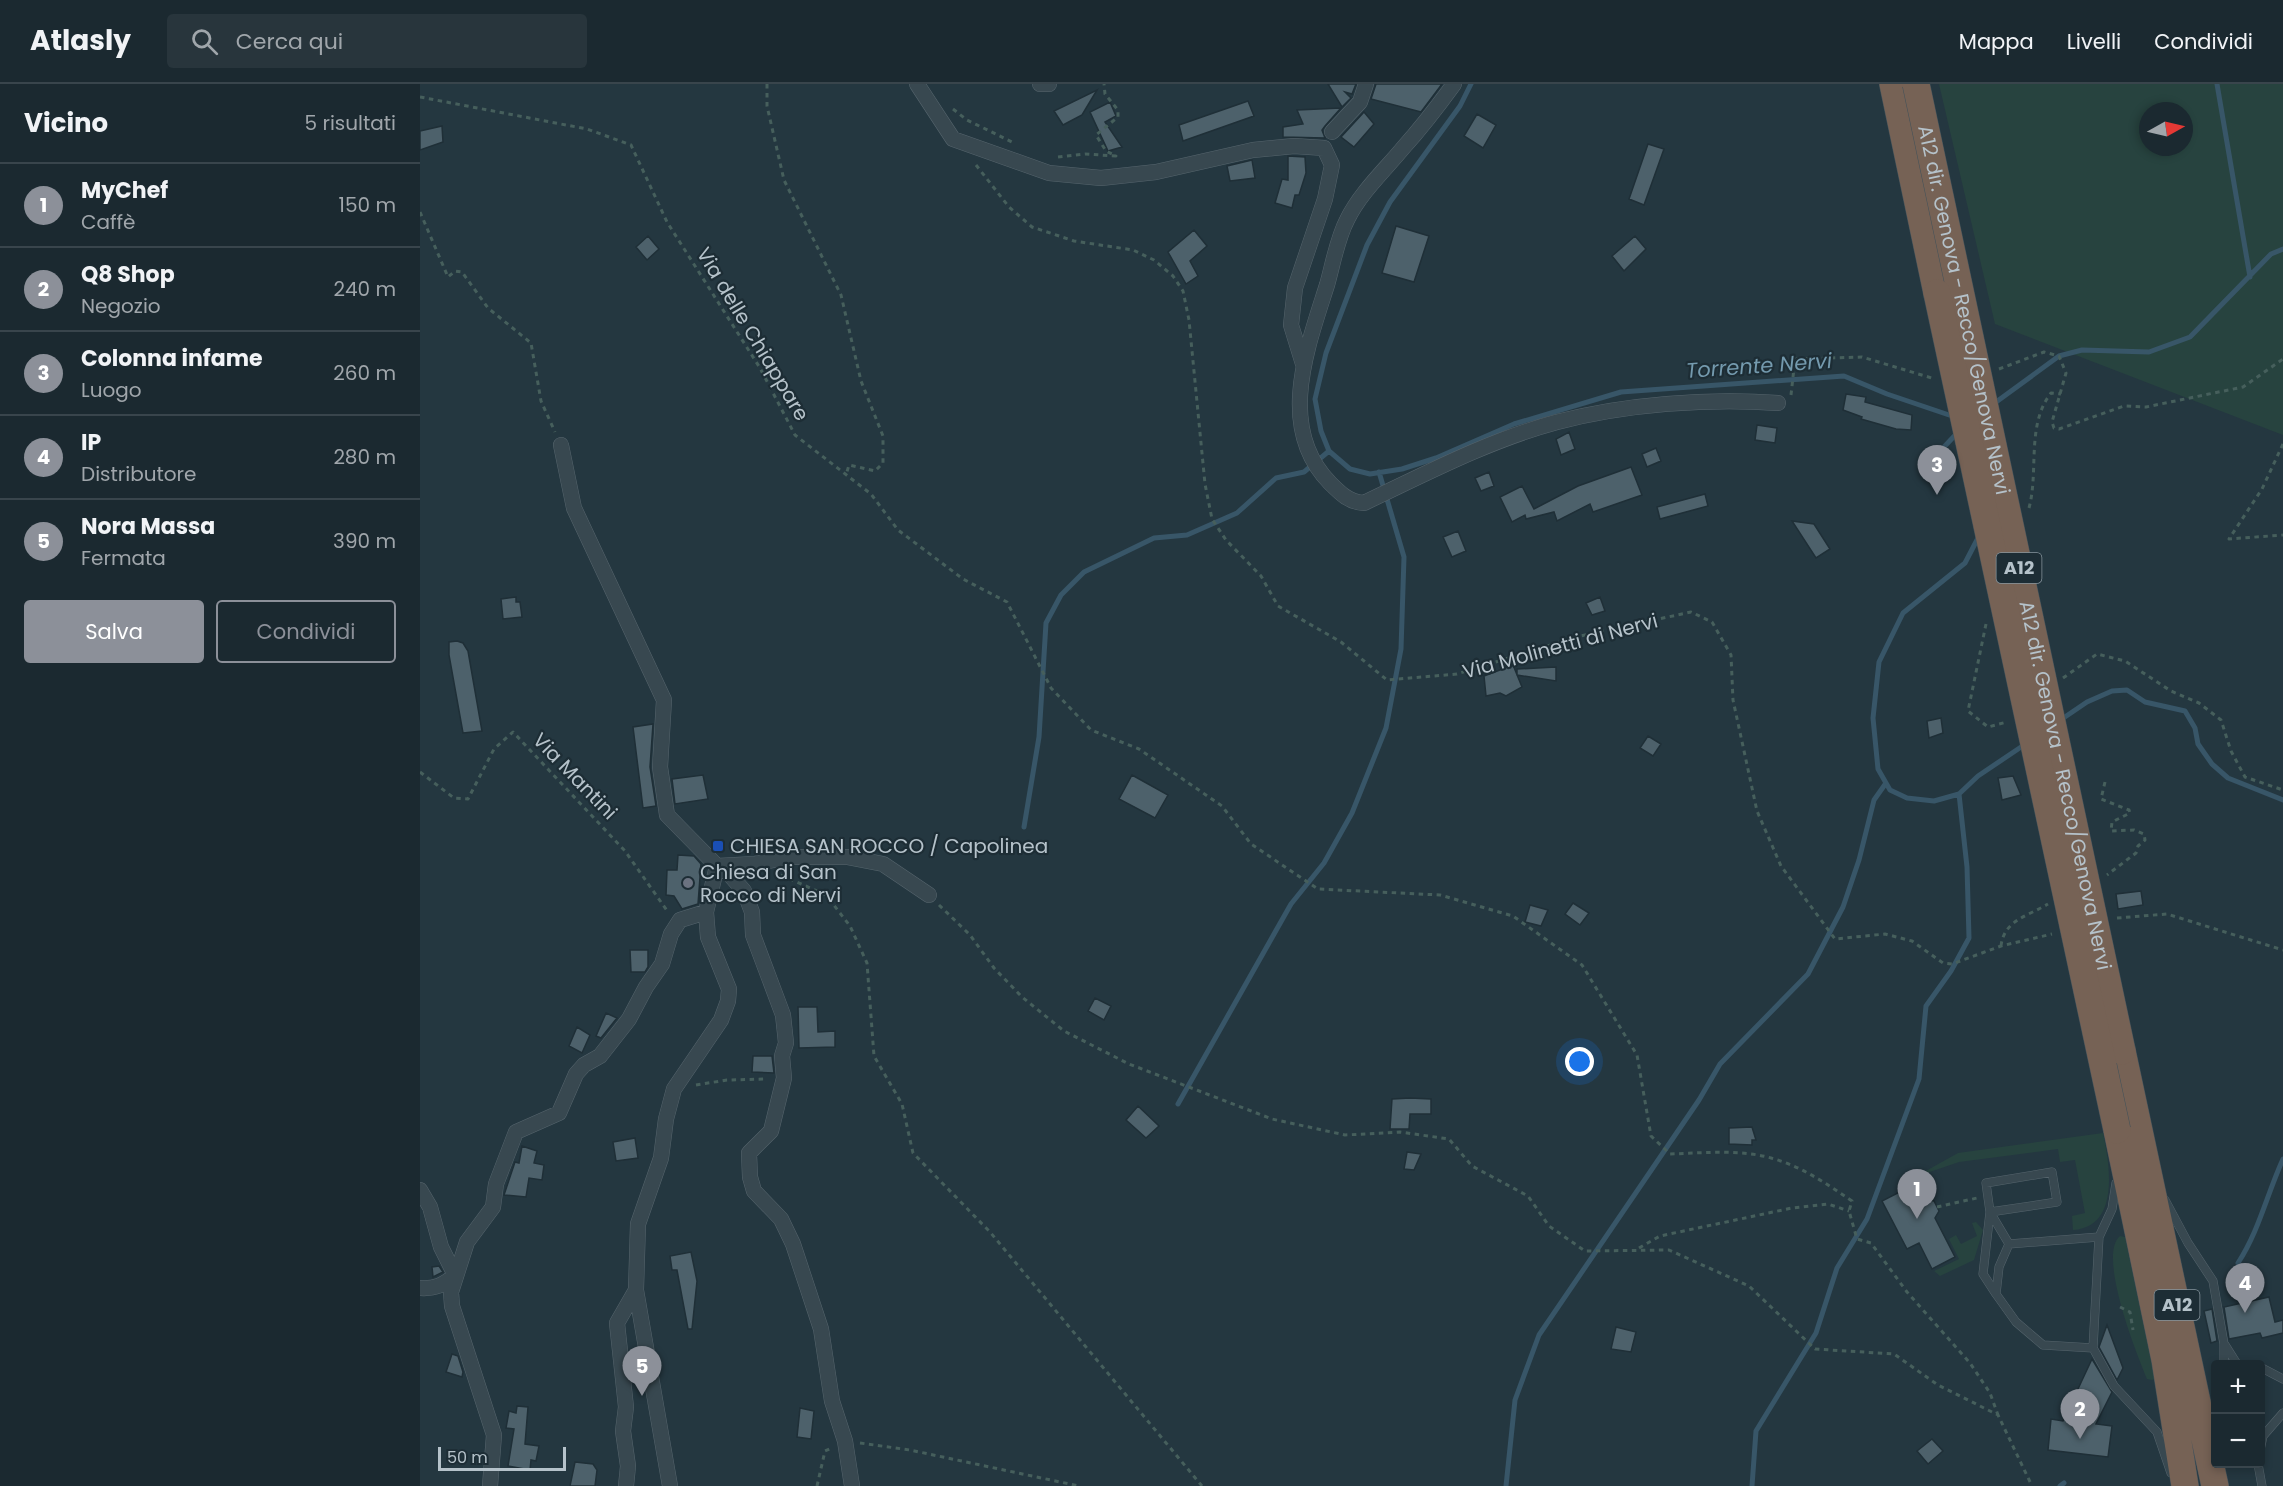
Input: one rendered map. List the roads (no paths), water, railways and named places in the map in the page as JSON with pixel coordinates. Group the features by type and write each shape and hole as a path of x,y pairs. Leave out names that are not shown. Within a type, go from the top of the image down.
{"highway":[{"name":"A12","path":"1893,84 2127,1128 2185,1486"},
{"name":"A12 dir. Genova - Recco/Genova Nervi","path":"1916,84 2127,1128 2145,1156 2217,1486"}],"street":[{"path":"917,84 953,139 1049,173 1101,178 1156,172 1253,150 1293,147 1324,148 1332,165 1325,199 1295,288 1291,325 1303,364"},
{"path":"1040,84 1049,84"},
{"path":"1332,132 1360,102 1366,84"},
{"path":"1454,84 1424,125 1366,191 1347,220 1303,364 1299,400 1304,439 1320,473 1344,497 1354,502 1364,503 1475,452 1557,422 1652,405 1731,400 1778,404"},
{"path":"561,445 574,508 664,700 660,767 667,815 744,891 752,912 753,935 783,1015 786,1043 782,1056 784,1078 771,1131 749,1153 750,1177 754,1191 781,1220 793,1244 821,1329 832,1401 845,1441 852,1486"},
{"path":"720,866 754,864 788,857 847,857 883,864 929,895"},
{"path":"670,1486 636,1290 638,1224 661,1158 666,1119 674,1089 721,1020 728,1001 729,989 708,937 706,912 720,866"},
{"path":"490,1486 494,1435 452,1306 455,1275 467,1242 493,1207 496,1184 516,1132 559,1113 576,1074 584,1065 600,1056 629,1019 646,987 662,964 671,934 680,920 706,912"},
{"path":"420,1190 430,1207 441,1247 455,1275"},
{"path":"420,1288 430,1289 445,1284 455,1275"},
{"path":"626,1486 624,1389 617,1323 636,1290"}],"lane":[{"path":"2127,1128 2115,1198 2099,1237 2094,1348 2114,1386 2157,1432 2176,1486"},
{"path":"2145,1156 2172,1213 2213,1281 2224,1344 2224,1360"},
{"path":"1990,1212 2057,1203 2052,1173 1986,1183 1990,1212 1983,1274 2016,1322 2043,1345 2094,1348"},
{"path":"1990,1212 2009,1244"},
{"path":"2009,1244 2099,1237"},
{"path":"1996,1294 1999,1267 2009,1244"},
{"path":"2224,1344 2234,1360"},
{"path":"2265,1370 2283,1379"},
{"path":"2265,1434 2283,1413"},
{"path":"2217,1486 2219,1468"},
{"path":"2259,1468 2262,1486"}],"waterway":[{"name":"Torrente Nervi","path":"1471,84 1460,106 1390,202 1367,245 1326,353 1315,399 1321,431 1329,451 1350,469 1370,474 1402,469 1436,458 1514,424 1621,392 1844,376 1887,394 1955,417"},
{"path":"2217,84 2250,277"},
{"path":"1992,405 2059,356 2082,350 2149,352 2190,337 2271,254 2283,249"},
{"path":"1944,447 1959,431"},
{"path":"1024,827 1039,737 1046,623 1061,595 1084,572 1154,538 1187,535 1237,513 1276,478 1304,472 1329,451"},
{"path":"1178,1104 1291,904 1324,863 1352,813 1386,728 1401,649 1404,557 1379,472"},
{"name":"Torrente Nervi","path":"1979,536 1965,563 1903,613 1879,662 1873,718 1878,769 1890,790 1907,798 1934,801 1959,794 1978,776 2027,743"},
{"name":"Torrente Nervi","path":"2059,721 2087,702 2112,691 2127,690 2145,702 2185,711 2195,728 2198,744 2212,764 2228,778 2283,800"},
{"path":"1506,1486 1515,1400 1539,1335 1699,1100 1720,1064 1808,974 1843,907 1859,860 1874,800 1886,783"},
{"path":"1752,1486 1756,1431 1816,1333 1837,1268 1867,1219 1919,1079 1926,1006 1951,971 1969,938 1967,867 1959,794"},
{"path":"2238,1263 2257,1225 2283,1159"},
{"path":"2060,1486 2064,1483"}],"place":[{"name":"Colonna infame","path":"1937,495"},
{"name":"CHIESA SAN ROCCO / Capolinea","path":"718,846"},
{"name":"Chiesa di San Rocco di Nervi","path":"688,883"},
{"name":"MyChef","path":"1917,1219"},
{"name":"IP","path":"2245,1313"},
{"name":"Nora Massa","path":"642,1396"},
{"name":"Q8 Shop","path":"2080,1439"}]}
